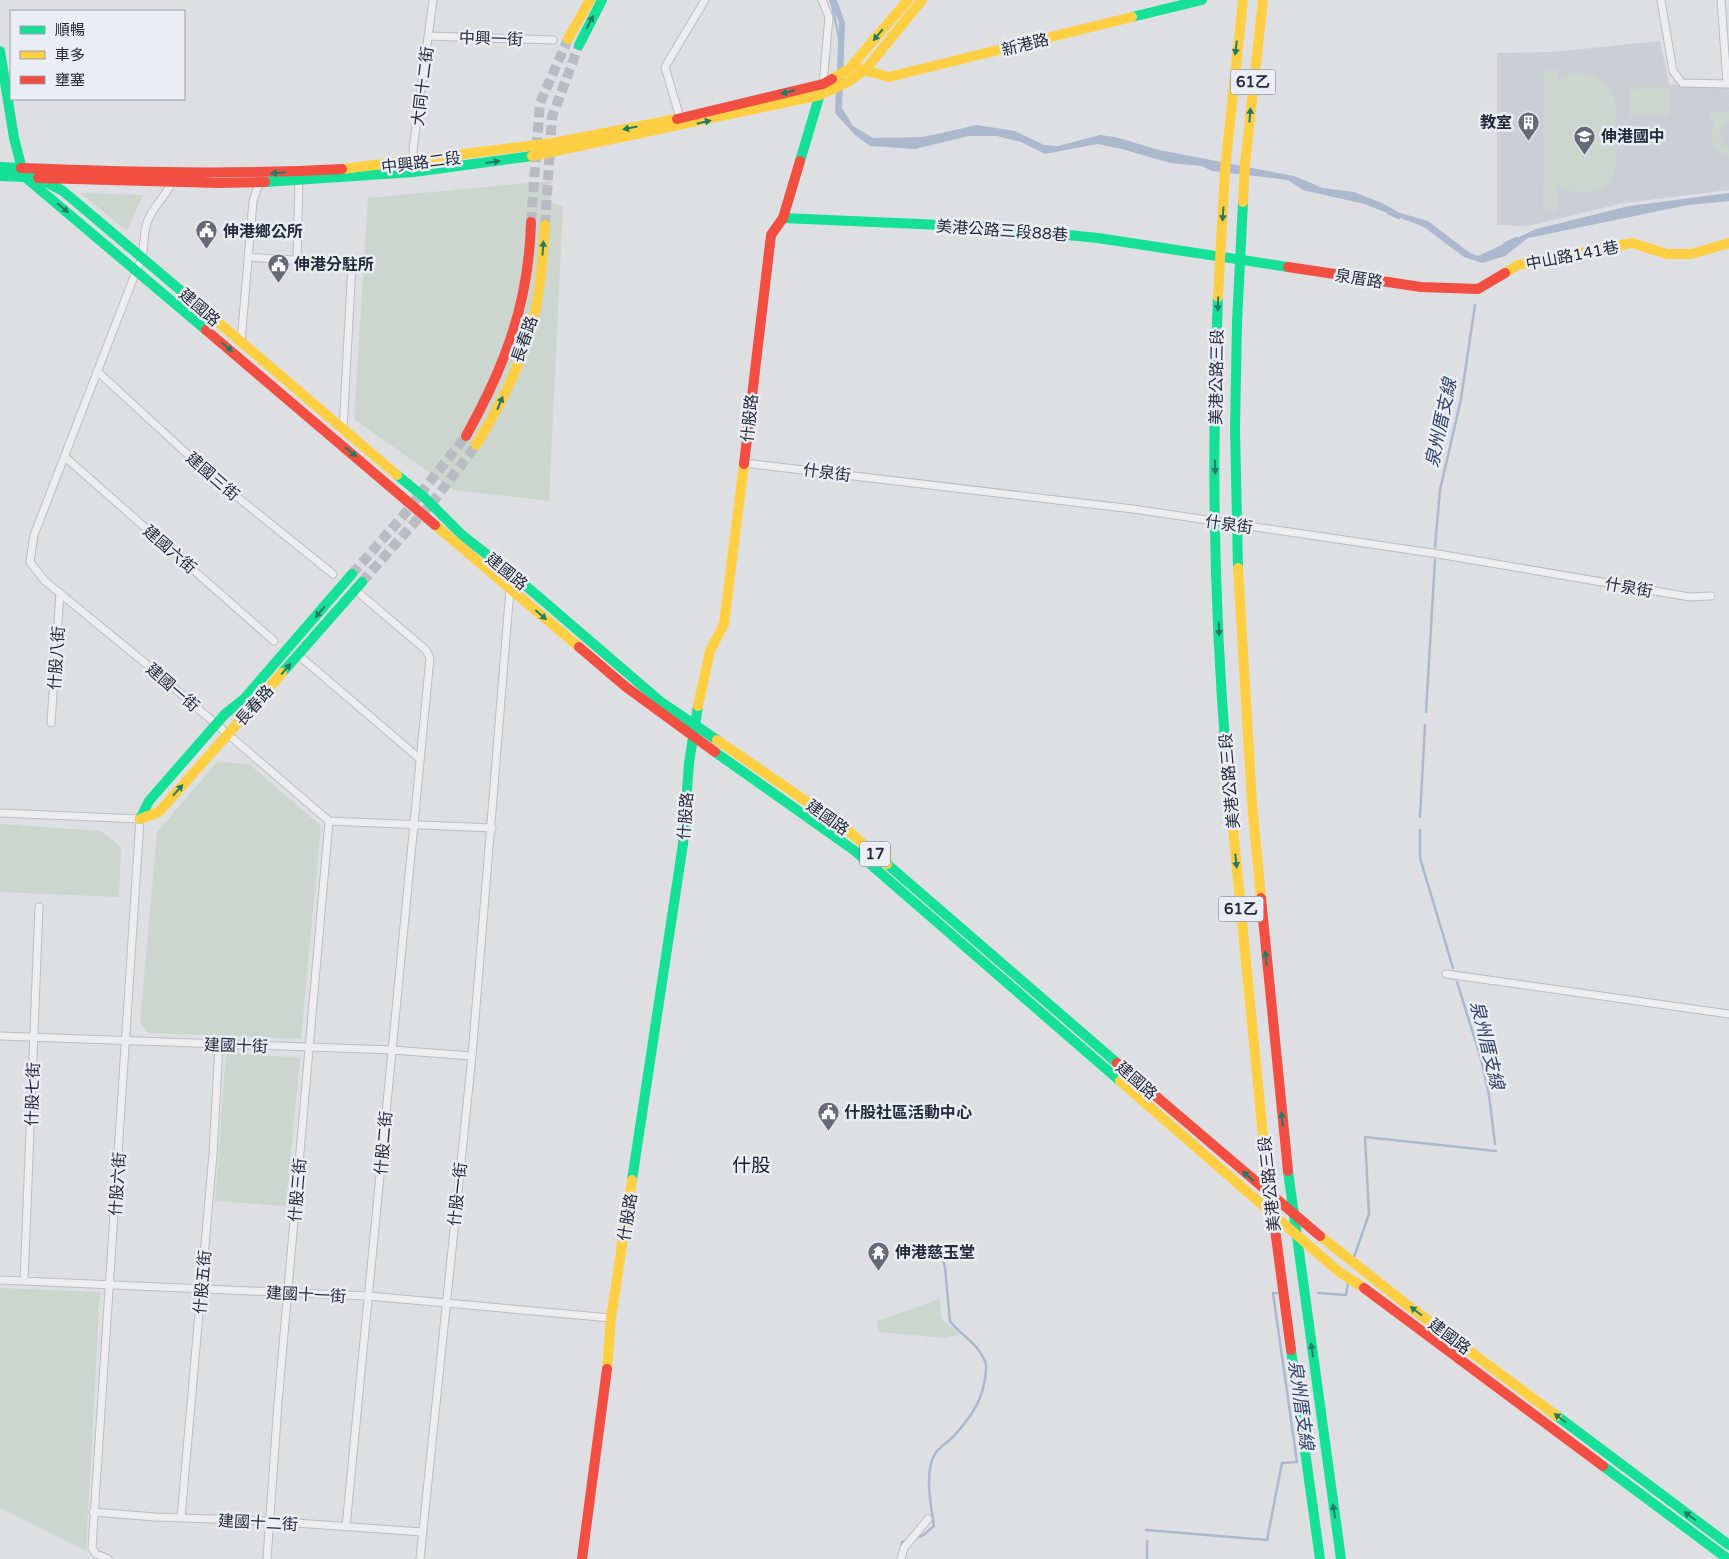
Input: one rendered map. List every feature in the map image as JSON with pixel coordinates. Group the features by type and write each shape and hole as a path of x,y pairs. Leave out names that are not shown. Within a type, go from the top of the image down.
{"main road":[{"path":"568,40 590,0"},
{"path":"579,45 602,0"},
{"path":"834,83 908,0"},
{"path":"834,83 845,83 866,69 922,0"},
{"name":"新港路","path":"847,70 866,69 889,77 1202,0"},
{"name":"美港公路三段","path":"1243,0 1226,160 1216,372 1216,523 1222,684 1230,799 1272,1213 1320,1559"},
{"name":"美港公路三段","path":"1263,0 1244,175 1236,322 1236,526 1239,608 1252,802 1292,1214 1341,1559"},
{"path":"0,51 23,172"},
{"name":"中興路二段","path":"681,122 823,84 834,83"},
{"name":"中興路二段","path":"38,178 260,178 299,176 366,168 414,167 681,122 820,95 834,83"},
{"name":"什股路","path":"582,1559 612,1318 683,844 686,788 701,686 710,650 724,624 771,235 783,218 823,84"},
{"name":"中興路二段","path":"0,167 23,172 173,178"},
{"name":"中興路二段","path":"0,176 23,172"},
{"name":"建國路","path":"23,172 63,191 144,258 343,430 425,498 462,535 518,579 633,680 845,828 1292,1214 1406,1304 1729,1545"},
{"name":"建國路","path":"23,172 626,687 694,738 744,771 855,851 1338,1271 1384,1302 1728,1559"},
{"name":"美港公路三段88巷","path":"783,218 986,227 1098,238 1240,259"},
{"name":"長春路","path":"466,436 490,396 503,366 523,306 532,241 531,222"},
{"name":"長春路","path":"476,445 494,418 532,326 543,254 545,225"},
{"name":"中山路141巷","path":"1478,289 1518,265 1632,243 1667,254 1691,254 1729,243"},
{"name":"泉厝路","path":"1240,259 1421,288 1478,289"},
{"name":"長春路","path":"140,819 149,801 217,726 225,714 244,699 352,574"},
{"name":"長春路","path":"140,819 159,812 362,582"},
{"path":"1023,997 1028,987"}],"street":[{"name":"大同十二街","path":"414,167 414,150 433,0"},
{"path":"681,122 665,67 705,0"},
{"path":"822,0 829,17 823,84"},
{"path":"1661,0 1673,71 1682,83 1728,84 1721,0"},
{"name":"中興一街","path":"428,36 553,40"},
{"path":"296,260 299,176"},
{"path":"144,258 144,233 149,216 173,178"},
{"path":"241,342 253,201 260,178"},
{"path":"248,257 352,264 343,430"},
{"name":"建國一街","path":"144,258 137,269 34,535 30,562 45,582 228,734 329,821"},
{"name":"建國三街","path":"98,371 210,475 333,574"},
{"name":"建國六街","path":"65,457 274,641"},
{"name":"什泉街","path":"744,463 1132,509 1236,526 1432,553 1690,597 1711,596"},
{"path":"329,821 492,828 495,760 510,588"},
{"name":"什股八街","path":"52,723 60,593"},
{"path":"360,594 426,650 430,658 420,759"},
{"path":"302,659 420,759"},
{"name":"什股二街","path":"346,1526 420,759"},
{"name":"長春路","path":"0,813 140,819"},
{"name":"什股六街","path":"108,1559 96,1554 92,1548 93,1512 127,1040 140,819"},
{"name":"什股三街","path":"267,1559 268,1521 287,1292 329,821"},
{"name":"什股一街","path":"420,1559 472,1056 492,828"},
{"name":"什股七街","path":"24,1281 39,907"},
{"path":"1446,974 1728,1014"},
{"name":"建國十街","path":"0,1036 392,1050 472,1056"},
{"name":"什股五街","path":"181,1518 213,1154 219,1045"},
{"name":"建國十一街","path":"0,1280 201,1291 287,1292 368,1296 612,1318"},
{"name":"建國十二街","path":"93,1512 268,1521 422,1532"},
{"path":"901,1559 904,1548 928,1518"}],"shaded area":[{"name":"伸港國中","path":"1660,41 1669,84 1729,88 1729,190 1624,203 1528,226 1497,225 1497,53 1552,52"},
{"path":"1544,70 1557,70 1557,81 1565,76 1574,74 1583,73 1591,75 1606,85 1616,105 1616,158 1610,180 1597,190 1589,192 1572,191 1557,184 1557,211 1543,211"},
{"path":"1669,88 1670,114 1630,115 1629,89"},
{"path":"1729,111 1729,121 1722,127 1720,135 1722,143 1729,149 1729,158 1716,148 1712,138 1715,121 1711,121 1710,112"},
{"path":"551,181 551,203 563,206 549,501 454,490 354,419 368,198"},
{"path":"80,193 143,195 127,231"},
{"path":"217,762 249,764 321,826 301,1039 148,1033 140,1022 157,832"},
{"path":"0,824 101,831 121,847 119,897 0,892"},
{"path":"226,1052 300,1058 286,1206 215,1201"},
{"path":"0,1288 100,1292 86,1551 0,1508"},
{"path":"940,1299 941,1318 960,1335 944,1338 879,1332 877,1321"}],"water":[{"path":"829,0 837,0 845,23 842,108 853,126 873,138 923,137 977,125 1015,131 1044,145 1058,146 1100,135 1115,137 1159,150 1294,176 1323,188 1354,192 1382,203 1400,213 1428,221 1470,253 1478,256 1536,229 1629,206 1729,193 1729,201 1688,205 1528,238 1505,256 1482,263 1464,257 1424,227 1364,204 1303,190 1288,180 1212,171 1202,166 1170,163 1097,144 1045,154 1021,142 997,136 969,136 915,149 870,146 855,135 835,113 839,22"}],"waterway":[{"path":"831,0 839,38"},
{"path":"1388,213 1399,218"},
{"path":"1504,244 1517,238"},
{"name":"泉州厝支線","path":"1435,547 1440,490 1461,399 1475,305"},
{"name":"泉州厝支線","path":"1426,712 1435,560"},
{"name":"泉州厝支線","path":"1420,817 1425,725"},
{"name":"泉州厝支線","path":"1420,830 1420,858 1453,968"},
{"name":"泉州厝支線","path":"1457,982 1481,1059 1489,1095 1495,1144"},
{"name":"泉州厝支線","path":"1354,1257 1369,1214 1365,1137 1496,1151"},
{"path":"914,1538 922,1536 934,1526 929,1489 932,1461 937,1451 954,1436 973,1412 980,1399 986,1369 985,1361 978,1349 950,1321 945,1267 938,1245"},
{"name":"泉州厝支線","path":"1318,1293 1346,1295 1348,1283"},
{"name":"泉州厝支線","path":"1146,1530 1267,1540 1282,1463 1297,1462 1273,1293 1277,1293"},
{"path":"901,1549 902,1542 907,1541"},
{"name":"泉州厝支線","path":"1147,1541 1147,1559"}],"tunnel":[{"path":"531,222 540,103 568,39"},
{"path":"545,225 552,117 579,45"},
{"path":"352,574 402,517 466,436"},
{"path":"362,582 436,498 476,445"}],"traffic: fast":[{"path":"579,45 602,0"},
{"path":"1132,17 1202,0"},
{"path":"0,51 14,138 23,173"},
{"path":"800,161 823,84"},
{"path":"265,182 414,172 532,156"},
{"path":"0,167 20,168 63,191 192,300"},
{"path":"0,176 25,177 206,330"},
{"path":"1238,568 1235,429 1237,322 1243,202"},
{"path":"783,218 987,227 1098,238 1288,267"},
{"path":"1218,297 1214,473 1215,532 1219,650 1227,767"},
{"path":"397,475 425,498 462,535 518,579 661,702 717,740"},
{"path":"140,819 149,801 225,714 244,699 352,574"},
{"path":"282,673 362,582"},
{"path":"632,1180 683,844 689,763 698,706"},
{"path":"715,752 855,851 1120,1081"},
{"path":"887,864 1117,1063"},
{"path":"1288,1171 1341,1559"},
{"path":"1291,1350 1320,1559"},
{"path":"1557,1416 1729,1545"},
{"path":"1603,1466 1728,1559"}],"traffic: slow":[{"path":"568,39 590,0"},
{"path":"832,79 849,69 908,0"},
{"path":"532,156 820,95 848,82 866,69 922,0"},
{"path":"1218,297 1225,170 1243,0"},
{"path":"1243,202 1245,164 1263,0"},
{"path":"860,69 889,77 1132,17"},
{"path":"342,169 553,143 677,119"},
{"path":"476,445 510,383 524,350 538,294 545,225"},
{"path":"1505,273 1518,265 1632,243 1667,254 1691,254 1729,243"},
{"path":"192,300 397,475"},
{"path":"698,706 710,651 724,624 744,464"},
{"path":"435,525 579,647"},
{"path":"1238,568 1252,802 1261,898"},
{"path":"140,819 159,812 282,673"},
{"path":"717,740 845,828 887,864"},
{"path":"1227,767 1264,1146"},
{"path":"1120,1081 1338,1271 1364,1288"},
{"path":"607,1369 611,1318 632,1180"},
{"path":"1320,1236 1406,1304 1557,1416"}],"traffic: jam":[{"path":"677,119 823,84 832,79"},
{"path":"744,464 771,235 783,218 800,161"},
{"path":"21,168 142,172 342,169"},
{"path":"38,178 219,183 265,182"},
{"path":"466,436 503,359 520,307 529,252 531,222"},
{"path":"1288,267 1421,287 1478,289 1505,273"},
{"path":"206,330 435,525"},
{"path":"579,647 626,687 715,752"},
{"path":"1261,898 1288,1171"},
{"path":"1117,1063 1320,1236"},
{"path":"1264,1146 1291,1350"},
{"path":"1364,1288 1603,1466"},
{"path":"582,1559 607,1369"}],"place":[{"name":"教室","path":"1528,141"},
{"name":"伸港國中","path":"1585,155"},
{"name":"伸港鄉公所","path":"207,250"},
{"name":"伸港分駐所","path":"278,283"},
{"name":"什股社區活動中心","path":"828,1131"},
{"name":"伸港慈玉堂","path":"879,1271"}],"district":[{"name":"什股","path":"751,1165"}]}
